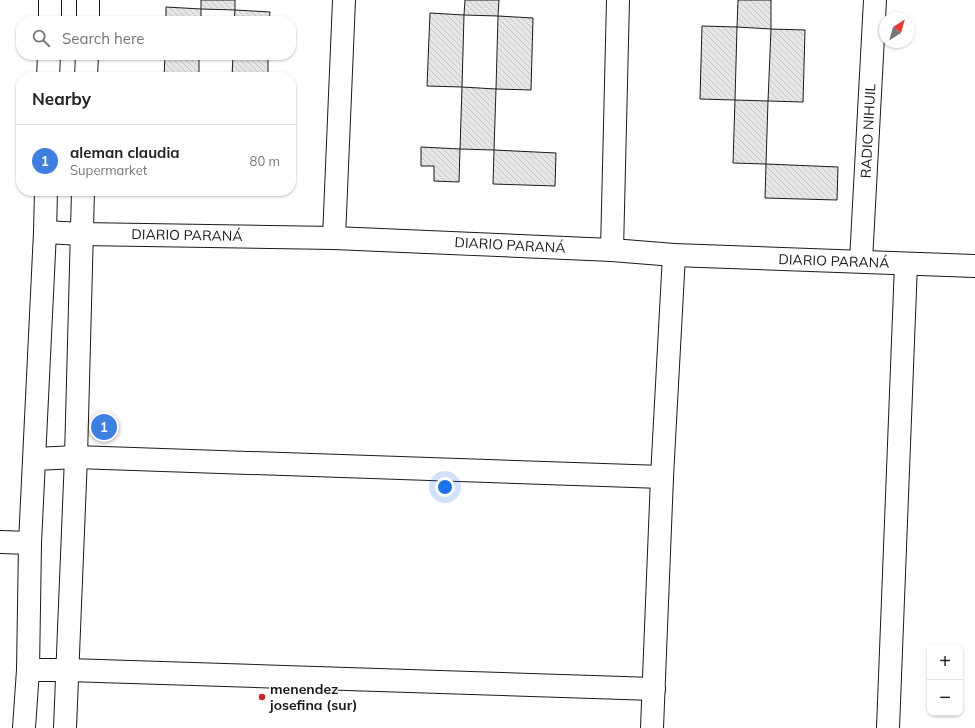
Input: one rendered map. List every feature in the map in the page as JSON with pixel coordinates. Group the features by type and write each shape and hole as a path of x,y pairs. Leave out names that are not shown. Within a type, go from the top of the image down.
{"street":[{"path":"50,0 50,16"},
{"path":"88,0 88,16"},
{"path":"334,238 344,0"},
{"path":"612,250 618,0"},
{"name":"RADIO NIHUIL","path":"861,261 875,0"},
{"path":"48,72 49,60"},
{"path":"86,72 87,60"},
{"path":"24,728 28,670 30,543 46,196"},
{"path":"64,728 68,670 76,457 83,196"},
{"name":"DIARIO PARANÁ","path":"45,232 82,234 334,238 612,250 674,255 975,266"},
{"path":"652,728 662,477 674,255"},
{"path":"888,728 906,264"},
{"path":"35,459 76,457 662,477"},
{"path":"0,542 30,543"},
{"path":"28,670 68,670 654,689"}],"building":[{"path":"201,0 235,0 235,10 201,9"},
{"path":"465,0 499,0 498,16 464,15"},
{"path":"738,0 771,0 771,29 737,27"},
{"path":"166,7 201,9 201,16 166,16"},
{"path":"235,10 270,12 270,16 234,16"},
{"path":"430,13 464,15 462,87 427,86"},
{"path":"498,16 533,18 531,90 496,89"},
{"path":"702,26 737,27 735,100 700,99"},
{"path":"771,29 805,30 803,102 768,101"},
{"path":"165,60 199,60 199,72 164,72"},
{"path":"233,60 268,60 268,72 232,72"},
{"path":"462,87 496,89 494,150 460,149"},
{"path":"735,100 768,101 766,164 733,163"},
{"path":"421,147 460,149 459,182 434,181 434,166 421,166"},
{"path":"494,150 556,153 555,186 493,184"},
{"path":"766,164 838,167 837,200 765,198"}],"place":[{"name":"aleman claudia","path":"104,427"},
{"name":"menendez josefina (sur)","path":"262,697"}]}
